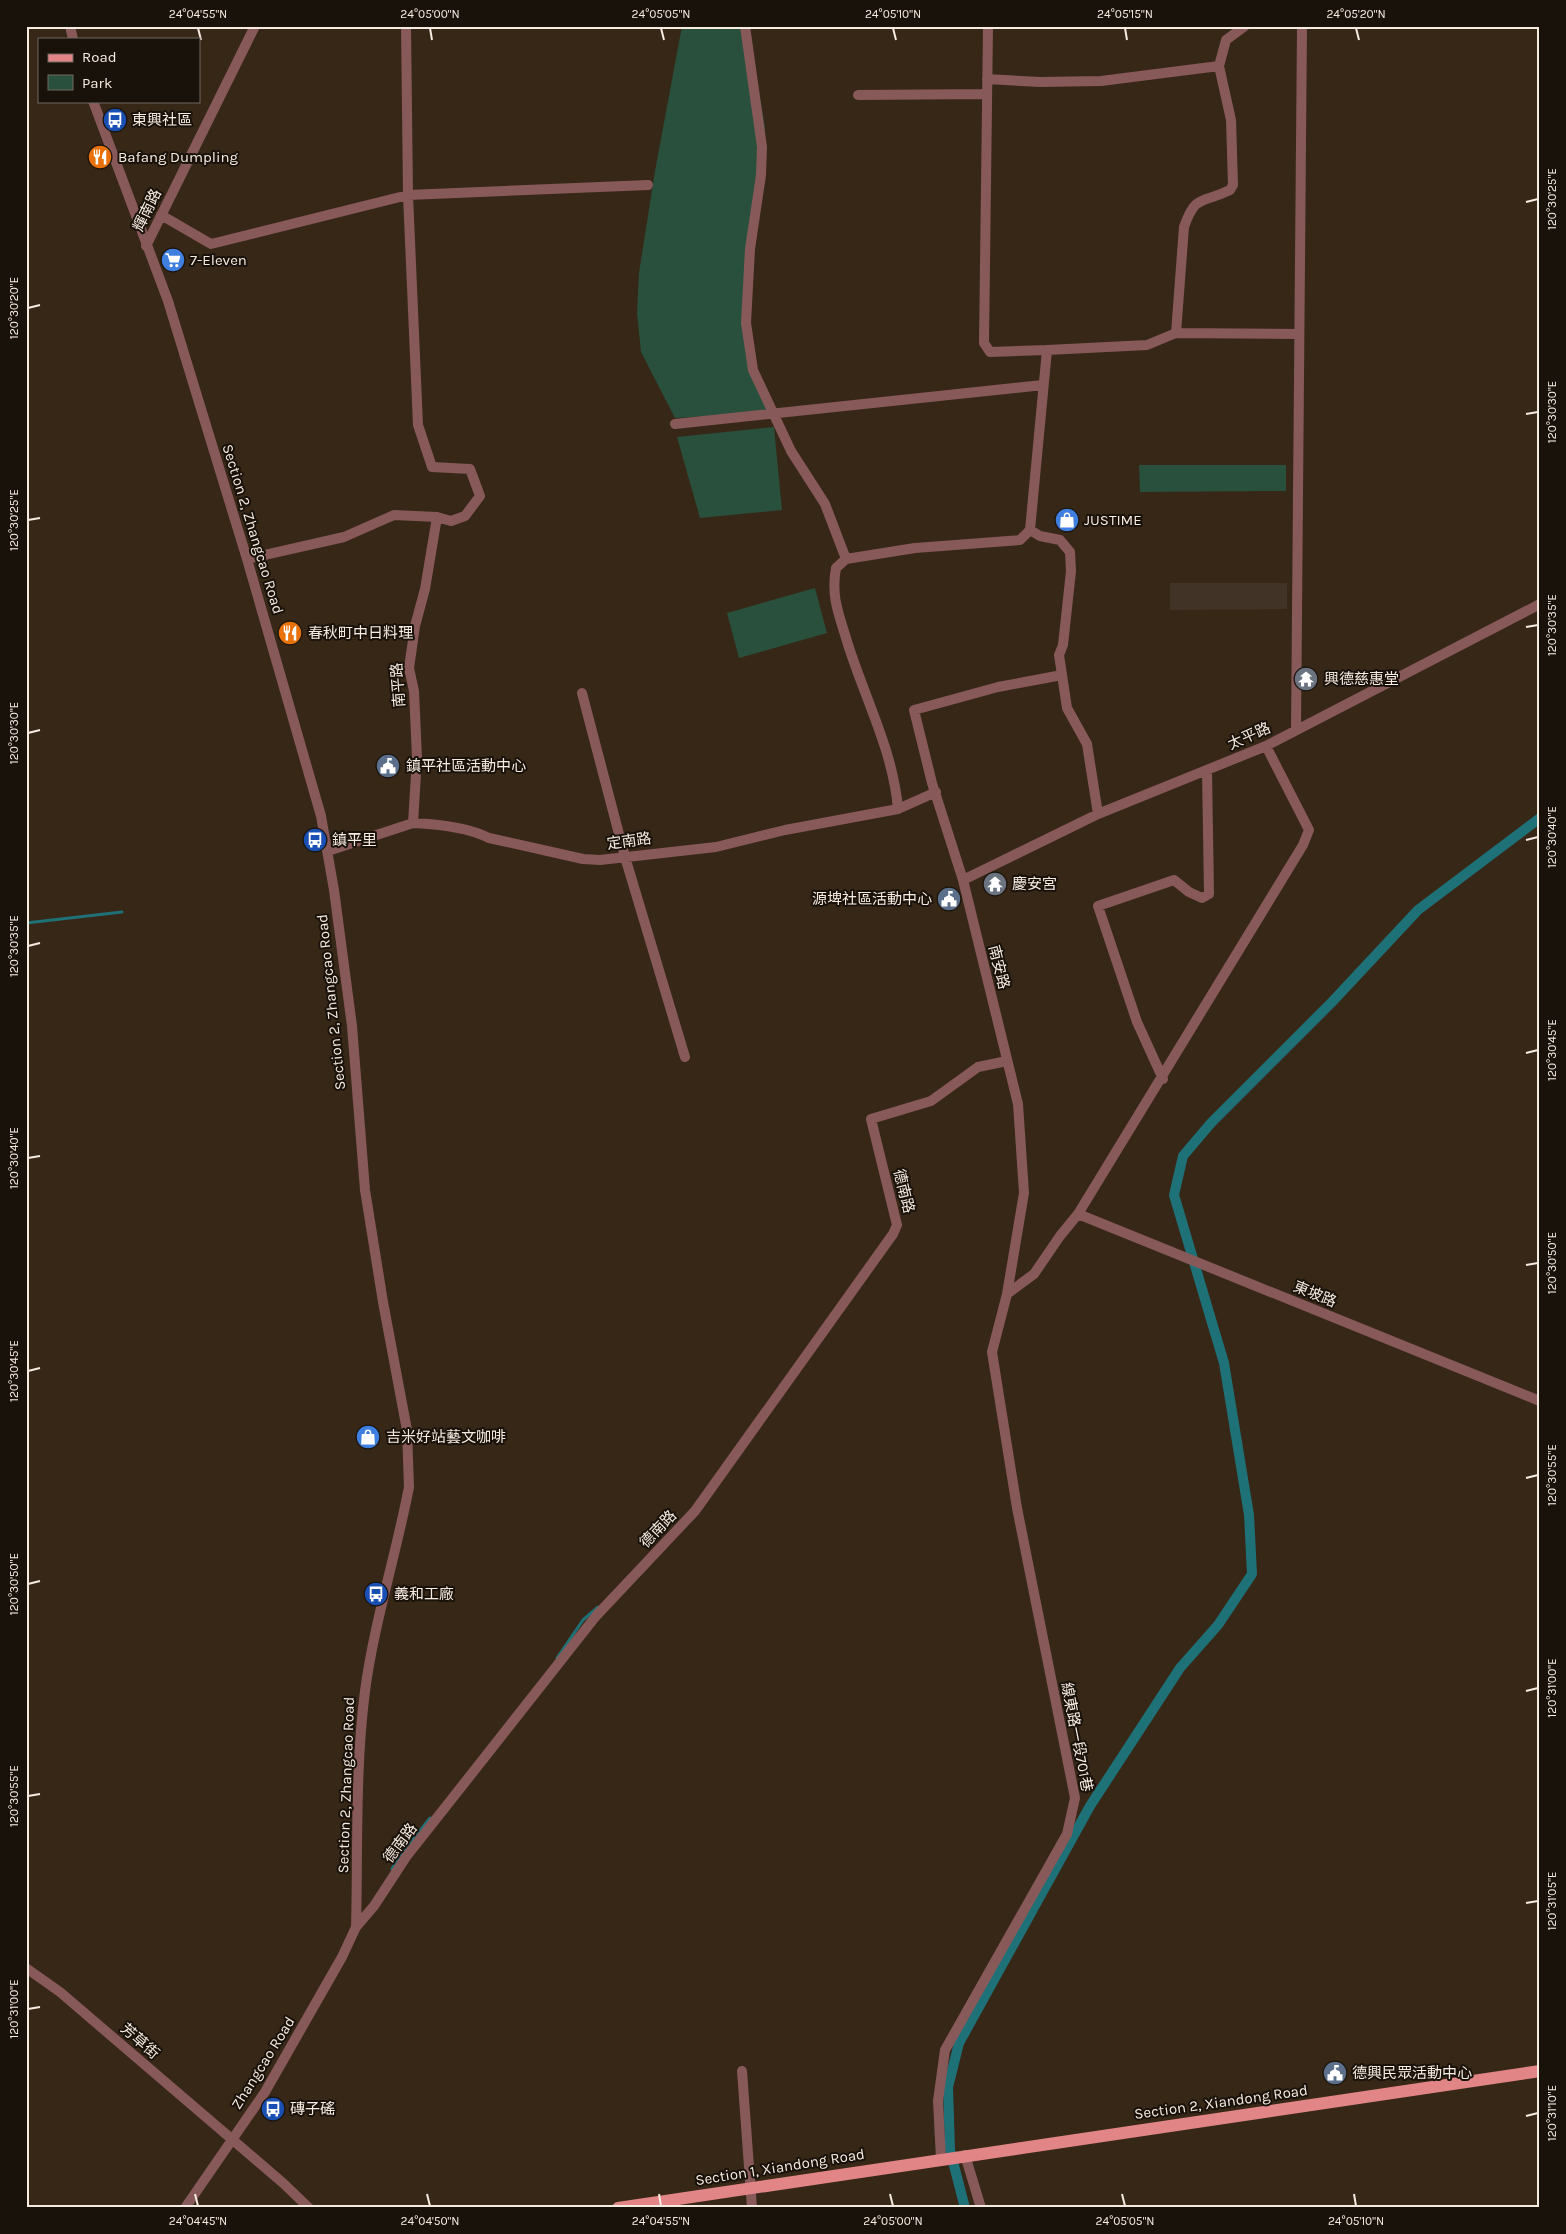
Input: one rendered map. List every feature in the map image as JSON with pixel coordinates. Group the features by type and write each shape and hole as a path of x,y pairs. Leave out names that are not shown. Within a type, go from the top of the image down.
{"main road":[{"name":"Section 2, Xiandong Road","path":"944,2158 1195,2123 1540,2071"},
{"name":"Section 1, Xiandong Road","path":"618,2208 944,2158"}],"street":[{"name":"輝南路","path":"146,246 255,26"},
{"path":"247,559 344,537 394,515 437,517 451,521 465,516 480,496 470,469 432,468 418,425 408,195 406,26"},
{"path":"745,26 762,147 761,175 750,249 746,323 753,370 791,451 825,504 846,559"},
{"path":"988,26 984,343 990,352 1148,344 1176,333 1298,334"},
{"path":"1176,333 1184,227 1189,211 1196,203 1222,195 1230,190 1233,185 1231,120 1219,66 1226,40 1245,26"},
{"path":"1296,730 1302,26"},
{"path":"987,79 1040,82 1101,81 1219,66"},
{"path":"858,95 987,94"},
{"name":"Section 2, Zhangcao Road","path":"93,102 168,302 247,559 321,816 328,851 352,1026 365,1190 381,1293 407,1430 409,1463 409,1487 371,1652 365,1690 361,1742 356,1927"},
{"path":"161,215 211,244 408,195 648,185"},
{"path":"898,808 896,780 851,656 833,597 836,568 846,559 916,548 1020,540 1030,530 1047,350"},
{"path":"675,424 1043,385"},
{"name":"南平路","path":"413,824 417,758 414,691 409,668 415,626 425,589 437,517"},
{"path":"1030,530 1040,536 1060,540 1070,552 1071,571 1063,645 1059,655 1067,708 1087,744 1098,814"},
{"name":"太平路","path":"963,880 1098,814 1266,746 1540,604"},
{"name":"南安路","path":"1007,1294 1024,1193 1018,1104 963,880 932,783 914,710 998,687 1062,675"},
{"path":"582,693 626,856 685,1057"},
{"path":"1007,1294 1034,1274 1078,1214 1304,845 1309,830 1266,746"},
{"path":"1163,1078 1137,1022 1098,906 1174,880 1189,892 1202,898 1209,894 1208,770"},
{"name":"定南路","path":"328,851 413,824 478,832 489,838 583,859 600,860 716,847 785,830 898,808 936,792"},
{"name":"德南路","path":"356,1927 374,1906 406,1857 596,1616 696,1512 893,1234 897,1225 871,1118 931,1101 978,1067 1007,1061"},
{"name":"東坡路","path":"1078,1214 1540,1402"},
{"name":"線東路一段701巷","path":"944,2158 938,2101 944,2050 1067,1834 1075,1798 1017,1508 992,1352 1007,1294"},
{"name":"Zhangcao Road","path":"185,2208 265,2092 303,2027 356,1927"},
{"name":"芳草街","path":"26,1968 60,1992 284,2183 309,2208"},
{"path":"742,2071 752,2208"},
{"path":"965,2155 981,2208"}],"shaded area":[{"path":"1170,583 1287,583 1287,609 1170,610"}],"green space":[{"path":"682,26 748,26 765,127 764,180 751,260 751,355 771,412 675,418 641,352 637,313 639,273 655,171"},
{"path":"774,427 782,510 700,518 677,437"},
{"path":"1139,465 1286,465 1286,491 1140,492"},
{"path":"815,588 827,633 739,658 727,613"}],"waterway":[{"path":"965,2208 950,2150 948,2087 959,2043 1090,1806 1180,1668 1218,1625 1252,1574 1249,1515 1224,1363 1174,1195 1183,1156 1211,1123 1332,1002 1418,910 1540,818"},
{"path":"26,923 122,912"},
{"path":"557,1658 583,1620 598,1607"},
{"path":"392,1869 399,1857 430,1818"}],"place":[{"name":"東興社區","path":"115,120"},
{"name":"Bafang Dumpling","path":"100,157"},
{"name":"7-Eleven","path":"173,260"},
{"name":"JUSTIME","path":"1067,520"},
{"name":"春秋町中日料理","path":"290,633"},
{"name":"興德慈惠堂","path":"1306,679"},
{"name":"鎮平社區活動中心","path":"388,766"},
{"name":"鎮平里","path":"315,840"},
{"name":"慶安宮","path":"995,884"},
{"name":"源埤社區活動中心","path":"949,899"},
{"name":"吉米好站藝文咖啡","path":"368,1437"},
{"name":"義和工廠","path":"376,1594"},
{"name":"德興民眾活動中心","path":"1335,2073"},
{"name":"磚子磘","path":"273,2109"}]}
